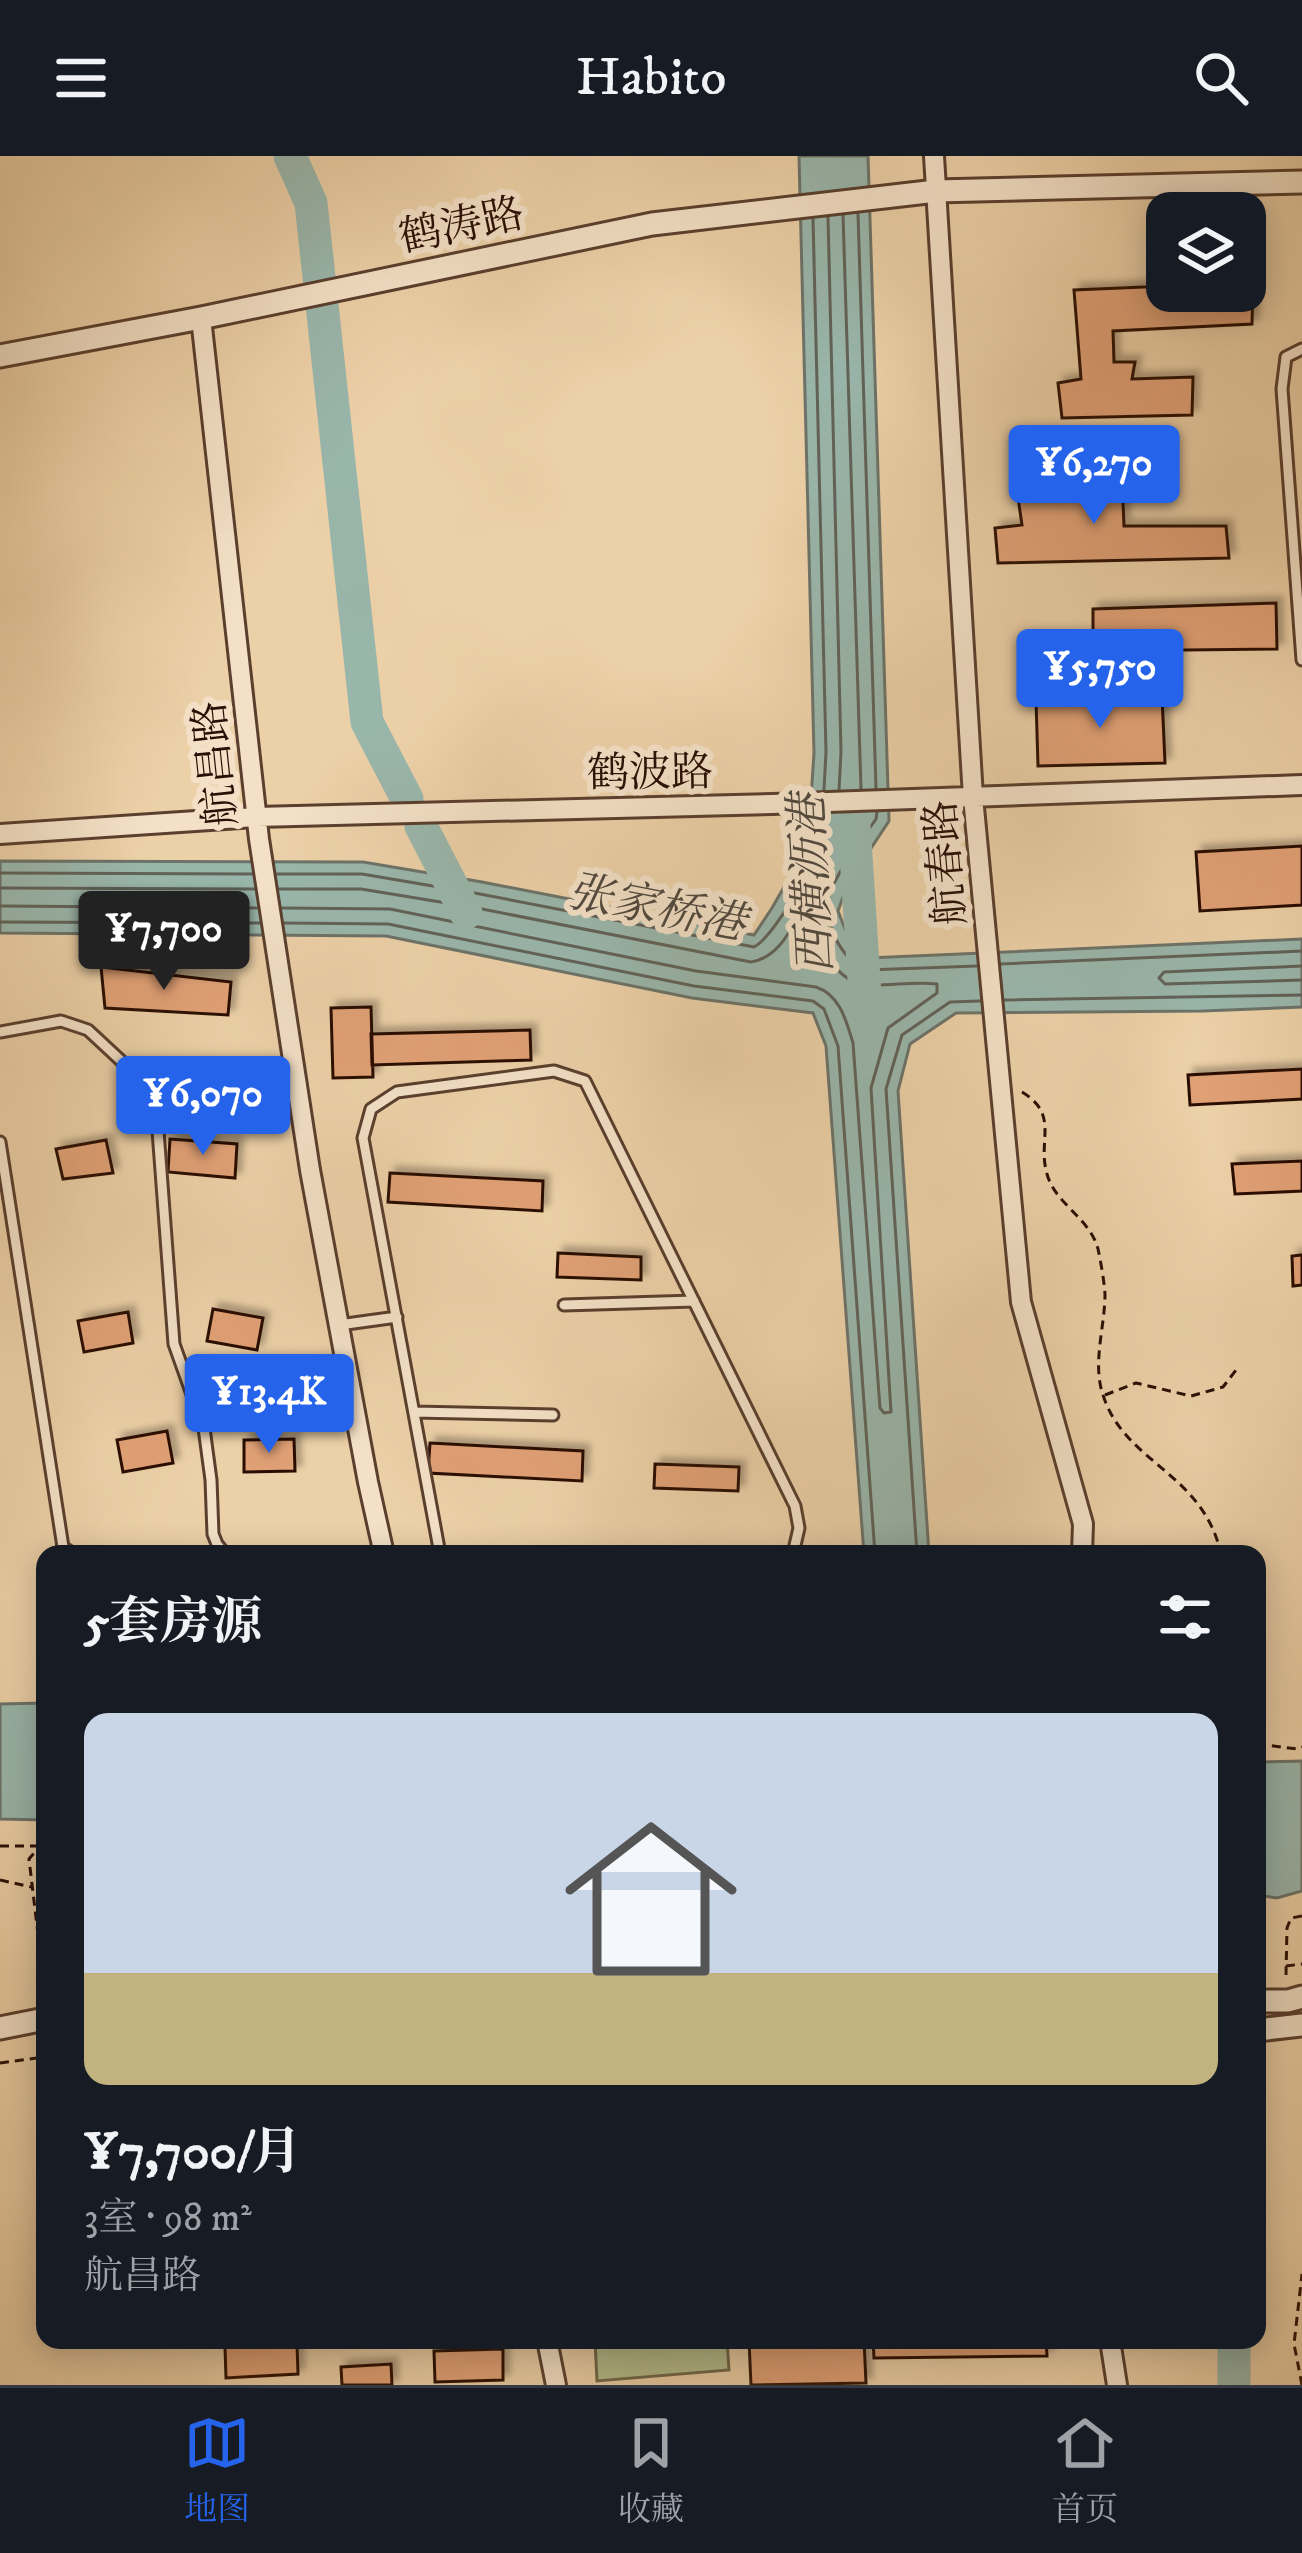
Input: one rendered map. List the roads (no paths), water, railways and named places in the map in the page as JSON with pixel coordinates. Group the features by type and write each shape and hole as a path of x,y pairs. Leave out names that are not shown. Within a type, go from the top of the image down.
{"street":[{"name":"航春路","path":"934,156 973,797 1021,1302 1083,1525 1082,1545"},
{"name":"鹤涛路","path":"0,356 652,224 936,191 1302,182"},
{"name":"航昌路","path":"201,318 256,817 307,1147 382,1545"},
{"name":"鹤波路","path":"0,834 256,817 1302,785"},
{"path":"0,2032 36,2022"},
{"path":"0,2032 36,2032"},
{"path":"550,2349 556,2385"},
{"path":"1111,2349 1117,2385"}],"lane":[{"path":"1302,349 1286,357 1282,389 1302,660"},
{"path":"1289,484 1302,484"},
{"path":"0,1032 62,1022 88,1030 131,1070 158,1131 174,1344 205,1428 213,1534 220,1545"},
{"path":"438,1545 363,1138 371,1109 397,1092 554,1071 585,1081 795,1505 799,1528 795,1545"},
{"path":"0,1142 63,1545"},
{"path":"564,1305 694,1301"},
{"path":"339,1325 397,1317"},
{"path":"198,1407 348,1374"},
{"path":"414,1412 553,1415"}],"water":[{"path":"799,156 868,156 889,821 848,883 838,911 851,944 867,958 1302,939 1302,1007 956,1013 910,1044 898,1091 928,1545 863,1545 826,1046 813,1013 692,998 386,936 0,933 0,861 363,862 754,935 808,845 814,753"},
{"path":"36,1703 36,1820 0,1819 0,1704"},
{"path":"1302,1761 1302,1891 1277,1898 1266,1896 1266,1762"}],"waterway":[{"path":"290,156 311,203 367,722 407,799"},
{"name":"西横沥港","path":"854,825 865,995"},
{"path":"421,826 466,913"},
{"name":"西横沥港","path":"1234,2349 1234,2385"}],"water label":[{"name":"张家桥港","path":"657,906"}]}
